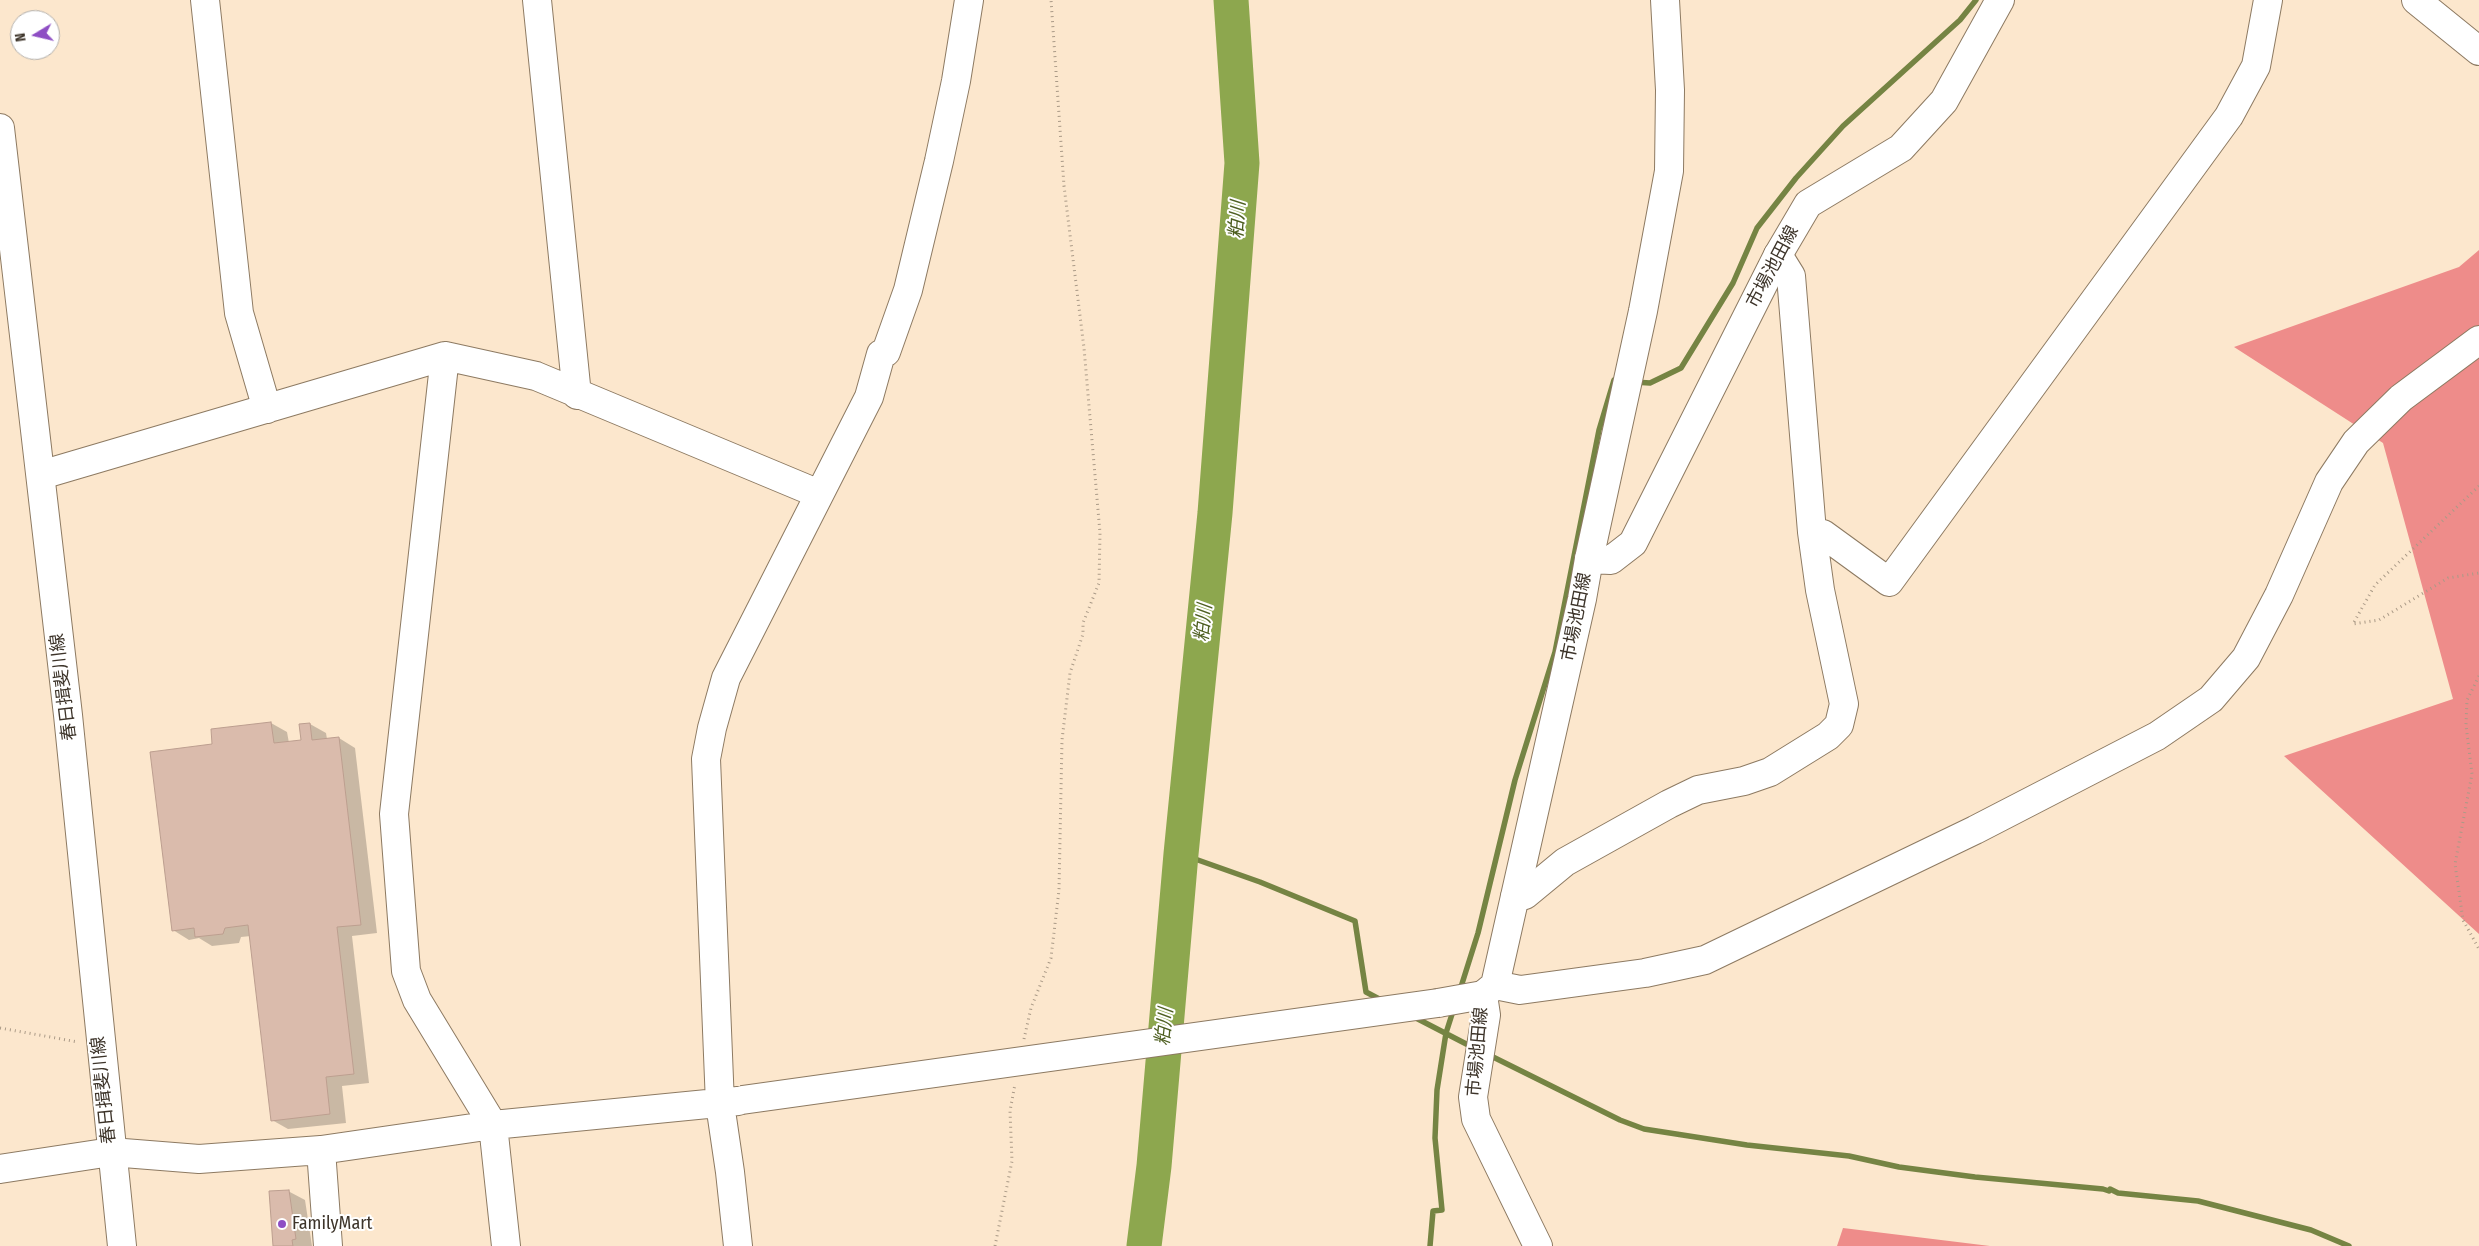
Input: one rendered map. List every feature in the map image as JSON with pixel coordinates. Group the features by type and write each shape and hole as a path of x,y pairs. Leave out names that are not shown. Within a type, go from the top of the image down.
{"street":[{"path":"205,0 239,313 267,409"},
{"path":"538,0 577,395"},
{"path":"738,1246 730,1172 731,1102 706,759 712,728 726,678 869,397 881,354 886,352 908,290 956,81 969,0"},
{"path":"1589,559 1642,310 1669,171 1670,90 1665,0"},
{"name":"市場池田線","path":"1538,1246 1476,1119 1473,1097 1489,990 1515,896 1582,599 1589,559 1611,560 1633,543 1778,255 1808,204 1900,148 1944,101 2000,0"},
{"path":"1812,532 1823,534 1889,582 2228,116 2256,66 2268,0"},
{"path":"2416,0 2479,51"},
{"name":"春日揖斐川線","path":"0,128 68,716 110,1152 122,1246"},
{"path":"1515,896 1525,895 1565,862 1669,804 1698,790 1770,772 1828,736 1839,726 1844,704 1820,590 1812,532 1791,276 1778,255"},
{"path":"0,1169 110,1152 199,1159 321,1150 493,1125 731,1102 1438,1003 1489,990 1520,990 1645,973 1706,960 1975,830 2157,736 2210,699 2246,658 2280,595 2329,482 2356,442 2401,398 2479,340"},
{"path":"445,356 394,814 406,971 417,1000 493,1125 506,1246"},
{"path":"40,475 445,356 536,376 577,395 819,494"},
{"path":"321,1150 328,1246"}],"path":[{"path":"1023,1045 1031,1008 1051,958 1058,890 1062,740 1070,673 1083,634 1083,623 1099,583 1100,533 1084,348 1064,186 1051,0"},
{"path":"2479,486 2375,585 2353,624 2379,620 2448,578 2479,573"},
{"path":"2479,676 2468,700 2466,725 2472,774 2454,864 2463,920 2479,949"},
{"path":"0,1028 80,1042 99,1040"},
{"path":"995,1246 1012,1161 1010,1111 1016,1083"}],"shaded area":[{"path":"2479,250 2479,934 2284,756 2453,699 2383,443 2234,347 2459,267"},
{"path":"1843,1228 1990,1246 1837,1246"}],"building":[{"path":"271,722 274,743 301,740 299,724 310,723 312,740 339,737 361,925 337,927 354,1074 326,1077 330,1114 271,1121 248,925 225,928 223,934 195,937 194,928 172,931 150,752 212,744 211,729"},
{"path":"289,1190 296,1239 292,1240 293,1246 273,1246 269,1191"}],"waterway":[{"name":"粕川","path":"1144,1246 1154,1166 1181,854 1215,513 1242,163 1231,0"},
{"path":"1634,382 1650,383 1681,368 1733,283 1757,228 1796,178 1843,126 1960,20 1976,0"},
{"path":"1460,990 1478,933 1515,780 1555,652 1599,430 1614,380 1620,381"},
{"path":"1181,854 1260,882 1355,921 1366,992 1383,1001"},
{"path":"1430,1246 1433,1211 1442,1210 1435,1138 1437,1090 1446,1033 1454,1008"},
{"path":"1414,1017 1474,1048"},
{"path":"1487,1054 1620,1120 1644,1129 1747,1145 1849,1156 1899,1167 1975,1177 2109,1191 2110,1189 2118,1193 2198,1201 2311,1230 2349,1246"}],"place":[{"name":"FamilyMart","path":"282,1224"}]}
